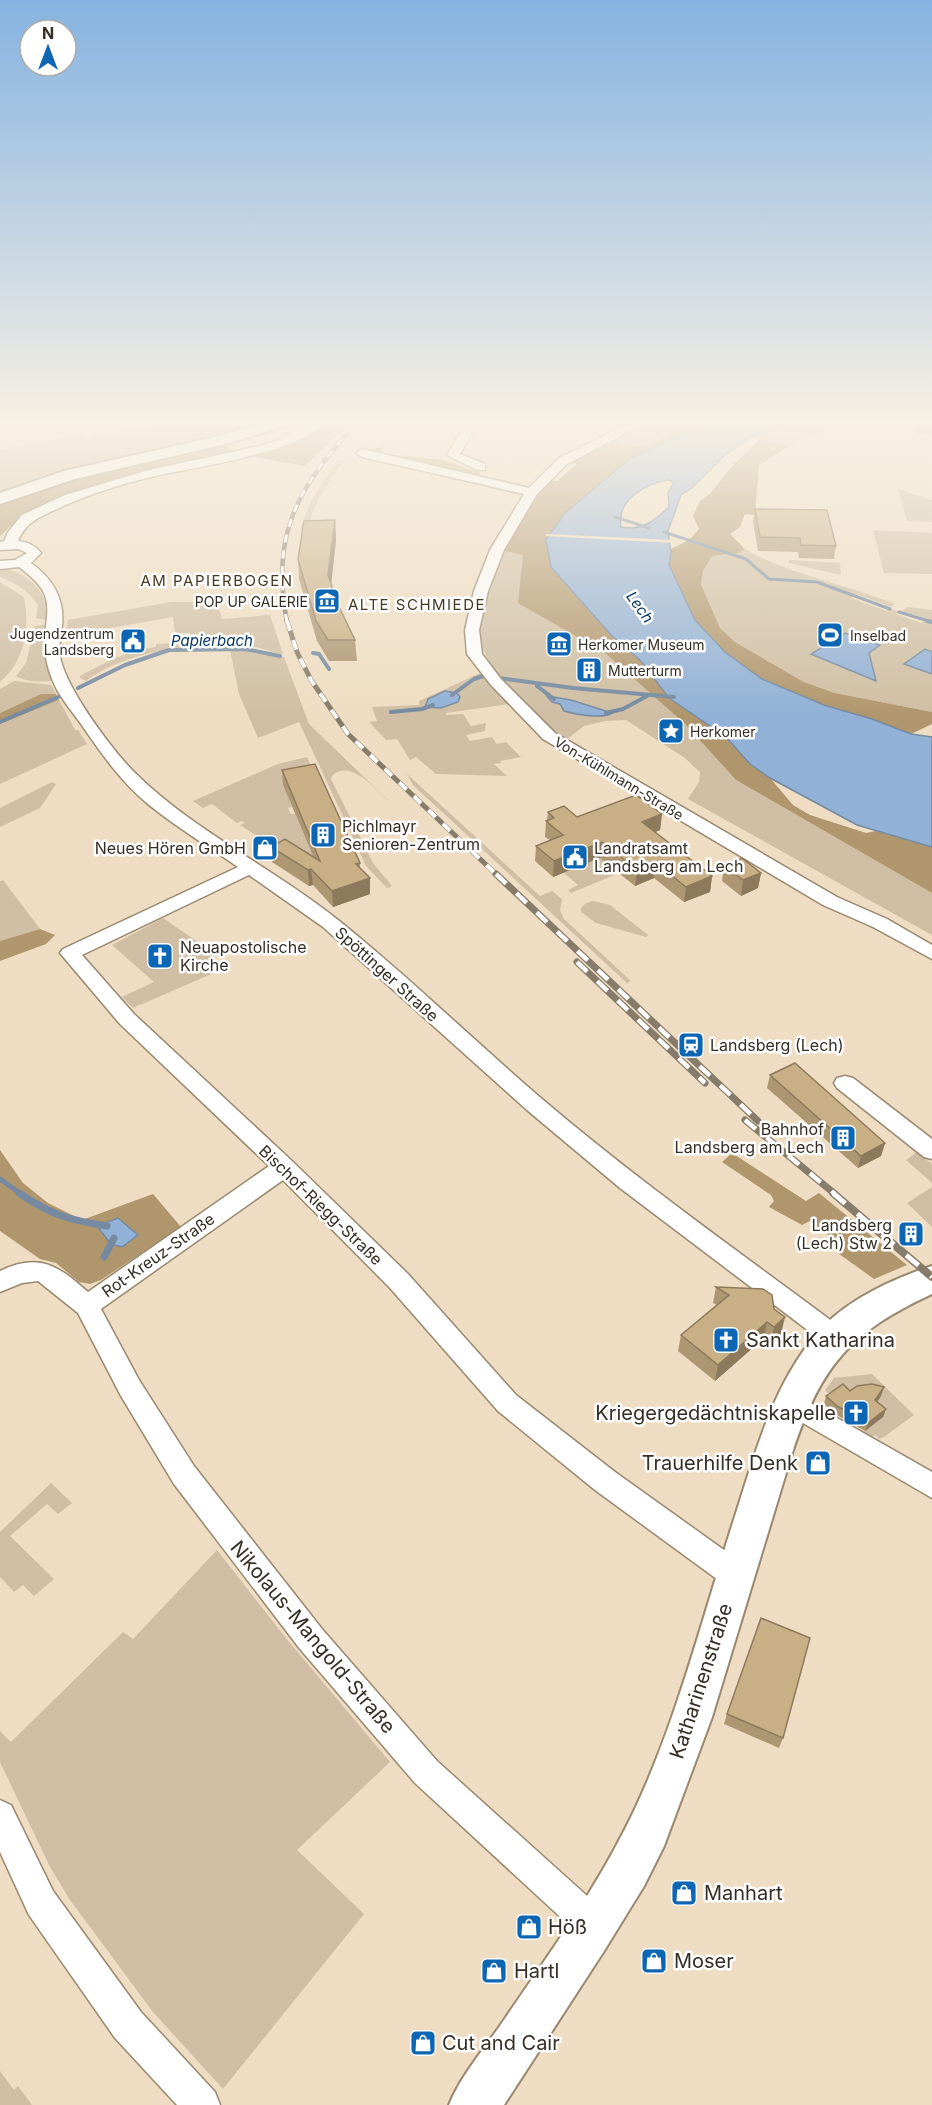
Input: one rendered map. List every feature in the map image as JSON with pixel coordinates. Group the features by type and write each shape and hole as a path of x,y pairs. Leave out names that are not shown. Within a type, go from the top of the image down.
{"main road":[{"name":"Katharinenstraße","path":"474,2105 594,1925 648,1831 691,1722 783,1427 810,1371 836,1337 850,1324 879,1305 932,1279"}],"street":[{"path":"5,545 26,519"},
{"name":"Von-Kühlmann-Straße","path":"515,519 496,550 474,619 472,642 475,654 491,676 549,736 830,901 880,923 932,953"},
{"path":"0,565 22,563 33,555 33,550 27,546 5,545"},
{"name":"Spöttinger Straße","path":"22,563 41,577 52,595 56,613 52,646 53,660 65,690 100,741 125,772 154,800 330,923 535,1105 628,1182 836,1337"},
{"name":"Bischof-Riegg-Straße","path":"252,867 70,953 127,1019 284,1167 399,1281 507,1403 605,1481 735,1575"},
{"path":"844,1083 932,1151"},
{"name":"Rot-Kreuz-Straße","path":"0,1282 27,1270 40,1270 50,1274 87,1306 284,1167"},
{"name":"Nikolaus-Mangold-Straße","path":"87,1306 130,1388 183,1475 311,1639 426,1772 594,1925"},
{"path":"793,1404 932,1486"},
{"path":"0,1816 41,1903 128,2025 202,2105"}],"shaded area":[{"path":"0,519 20,519 0,537"},
{"path":"304,519 310,519 307,530 300,531"},
{"path":"522,519 586,519 551,567 612,636 641,661 669,698 726,737 750,764 770,778 793,805 810,815 866,833 876,831 932,847 932,893 736,780 685,724 605,653 518,603 523,555 504,551"},
{"path":"694,519 743,519 740,527 730,534 745,549 738,553 712,556 703,571 701,584 720,628 735,642 804,682 835,693 932,712 932,724 911,734 872,719 824,705 762,679 725,652 695,620 669,565 671,549 689,540 699,529"},
{"path":"907,519 932,519 932,522"},
{"path":"873,530 932,533 932,574 884,573"},
{"name":"Inselbad","path":"745,549 780,566 895,604 891,607 856,594 851,598 887,611 891,609 900,612 896,614 921,623 927,619 902,611 908,607 932,610 932,712 835,693 804,682 735,642 720,628 701,584 703,571 712,556 738,553"},
{"path":"504,551 523,555 519,603 605,653 685,724 736,780 932,893 932,935 688,799 699,782 700,772 685,758 626,720 605,721 584,726 566,740 526,706 489,660 481,644 478,630 484,601"},
{"path":"790,560 840,563 841,575 788,563"},
{"path":"0,569 18,573 34,584 45,601 47,620 36,618 38,605 21,588 0,577"},
{"path":"0,582 24,597 26,632 15,664 0,682"},
{"path":"171,602 217,602 222,619 270,615 283,654 236,645 191,647 144,655 103,670 86,681 80,678 107,662 126,654 156,647 156,644 189,642 190,633 175,633 173,617 65,636 68,620"},
{"path":"47,624 45,653 51,681 33,681 16,676 26,663 35,626"},
{"path":"230,650 255,651 284,657 309,724 392,804 364,778 355,773 339,771 332,776 331,779 373,863 392,886 387,888 366,866 299,722 258,738 239,694"},
{"path":"480,673 509,704 446,713 446,715 463,714 471,726 486,723 485,731 466,735 470,741 492,737 497,744 506,742 521,757 494,764 507,776 436,774 416,757 410,760 397,739 386,740 369,722 377,721 372,707 419,705 419,701"},
{"path":"14,681 51,685 56,694 41,694 0,713 0,689"},
{"path":"41,694 56,694 59,700 0,724 0,713"},
{"path":"59,700 75,730 78,730 87,744 0,784 0,724"},
{"path":"307,757 317,779 284,785 292,807 288,808 291,814 295,814 316,863 304,866 240,825 245,823 242,821 237,823 212,804 203,808 193,801 278,764"},
{"path":"407,774 540,896 552,891 562,899 560,910 564,919 631,981 627,983 413,785"},
{"path":"52,782 56,784 40,808 0,827 0,808"},
{"path":"601,858 619,873 571,893 568,890 578,885 564,873"},
{"path":"3,880 40,929 0,941 0,881"},
{"path":"593,901 610,905 648,935 646,937 596,923 581,912 581,908 586,903"},
{"path":"163,918 214,953 208,961 216,972 133,1008 122,997 154,982 112,945"},
{"path":"40,929 55,935 46,944 0,961 0,941"},
{"path":"0,1150 23,1183 48,1203 82,1220 153,1194 181,1227 101,1280 90,1284 79,1282 56,1263 40,1259 0,1231"},
{"path":"917,1152 932,1164 932,1183 906,1160"},
{"path":"732,1153 806,1201 819,1193 907,1265 874,1279 835,1251 836,1241 810,1221 802,1225 769,1207 774,1201 771,1195 722,1162"},
{"path":"932,1187 932,1227 907,1203"},
{"path":"872,1374 914,1415 884,1437 879,1439 875,1435 869,1440 858,1436 883,1417 833,1398 825,1390 834,1378"},
{"path":"51,1483 72,1503 58,1514 47,1504 10,1536 54,1579 34,1596 23,1585 14,1592 0,1577 0,1532"},
{"path":"217,1550 285,1637 390,1762 297,1850 364,1914 223,2089 153,2012 70,1900 50,1867 0,1762 0,1731 11,1742 123,1632 133,1639"},
{"path":"0,2071 14,2090 18,2086 32,2105 0,2105"}],"water":[{"name":"Lech","path":"561,519 621,519 621,527 636,528 655,519 672,519 668,531 671,554 669,565 695,620 725,652 762,679 824,705 872,719 911,734 932,737 932,847 857,825 770,778 750,764 726,737 669,698 641,661 612,636 551,567 546,540"},
{"path":"845,633 880,645 869,653 876,681 811,654"},
{"path":"925,649 932,652 932,674 904,664"},
{"path":"445,691 457,693 460,697 458,702 441,708 425,707 428,699"},
{"path":"547,696 571,700 612,713 596,716 564,711 560,704 552,702"},
{"path":"118,1218 138,1235 122,1247 111,1244 97,1226"}],"pier":[{"path":"547,534 673,540 673,543 545,536"}],"building":[{"path":"757,519 829,519 836,546 801,545 800,538 760,537"},
{"path":"335,520 328,575 338,605 355,640 328,640 316,621 298,559 304,521"},
{"name":"Pichlmayr Senioren-Zentrum","path":"315,764 360,863 356,864 370,878 332,891 311,869 308,870 271,847 285,839 320,861 282,770"},
{"path":"636,795 662,814 642,822 712,876 686,887 656,863 637,870 602,842 554,861 536,846 563,835 546,821 554,818 548,812 564,806 577,817"},
{"path":"742,858 761,873 743,880 724,866"},
{"path":"795,1063 885,1143 861,1156 770,1075"},
{"name":"Sankt Katharina","path":"716,1287 763,1289 772,1295 774,1309 785,1317 774,1327 767,1322 718,1365 681,1335 729,1295"},
{"path":"843,1384 850,1391 857,1386 872,1384 884,1387 875,1400 886,1409 868,1423 837,1406 826,1396"},
{"path":"761,1618 810,1638 783,1738 727,1714"}],"waterway":[{"path":"622,519 649,528"},
{"path":"664,532 746,559 769,579 817,582 890,609"},
{"path":"899,612 932,622 927,621"},
{"name":"Papierbach","path":"78,688 125,665 169,650 245,649 280,656"},
{"name":"Papierbach","path":"313,653 319,654 329,669"},
{"name":"Papierbach","path":"452,695 474,679 483,676 573,688 674,697"},
{"name":"Papierbach","path":"537,686 554,699"},
{"name":"Papierbach","path":"606,713 623,709 647,696"},
{"name":"Papierbach","path":"0,722 58,697"},
{"name":"Papierbach","path":"391,712 422,709 433,705"},
{"path":"0,1179 21,1194"},
{"path":"19,1193 61,1216 107,1226"},
{"path":"104,1257 114,1238"}],"railway":[{"path":"287,622 283,590 283,561 286,536 292,519"},
{"path":"287,621 297,652 311,680 348,734 497,875"},
{"path":"496,874 758,1121"},
{"path":"577,962 705,1083"},
{"path":"745,1120 835,1194"},
{"path":"833,1193 932,1277"}],"place":[{"name":"POP UP GALERIE","path":"327,601"},
{"name":"Inselbad","path":"830,635"},
{"name":"Jugendzentrum Landsberg","path":"133,641"},
{"name":"Herkomer Museum","path":"559,644"},
{"name":"Mutterturm","path":"589,670"},
{"name":"Herkomer","path":"671,731"},
{"name":"Pichlmayr Senioren-Zentrum","path":"323,835"},
{"name":"Neues Hören GmbH","path":"265,848"},
{"name":"Landratsamt Landsberg am Lech","path":"575,857"},
{"name":"Neuapostolische Kirche","path":"160,956"},
{"name":"Landsberg (Lech)","path":"691,1045"},
{"name":"Bahnhof Landsberg am Lech","path":"843,1138"},
{"name":"Landsberg (Lech) Stw 2","path":"911,1234"},
{"name":"Sankt Katharina","path":"726,1340"},
{"name":"Kriegergedächtniskapelle","path":"856,1413"},
{"name":"Trauerhilfe Denk","path":"818,1463"},
{"name":"Manhart","path":"684,1893"},
{"name":"Höß","path":"529,1927"},
{"name":"Moser","path":"654,1961"},
{"name":"Hartl","path":"494,1971"},
{"name":"Cut and Cair","path":"423,2043"}],"district":[{"name":"AM PAPIERBOGEN","path":"217,580"},
{"name":"ALTE SCHMIEDE","path":"417,604"}]}
